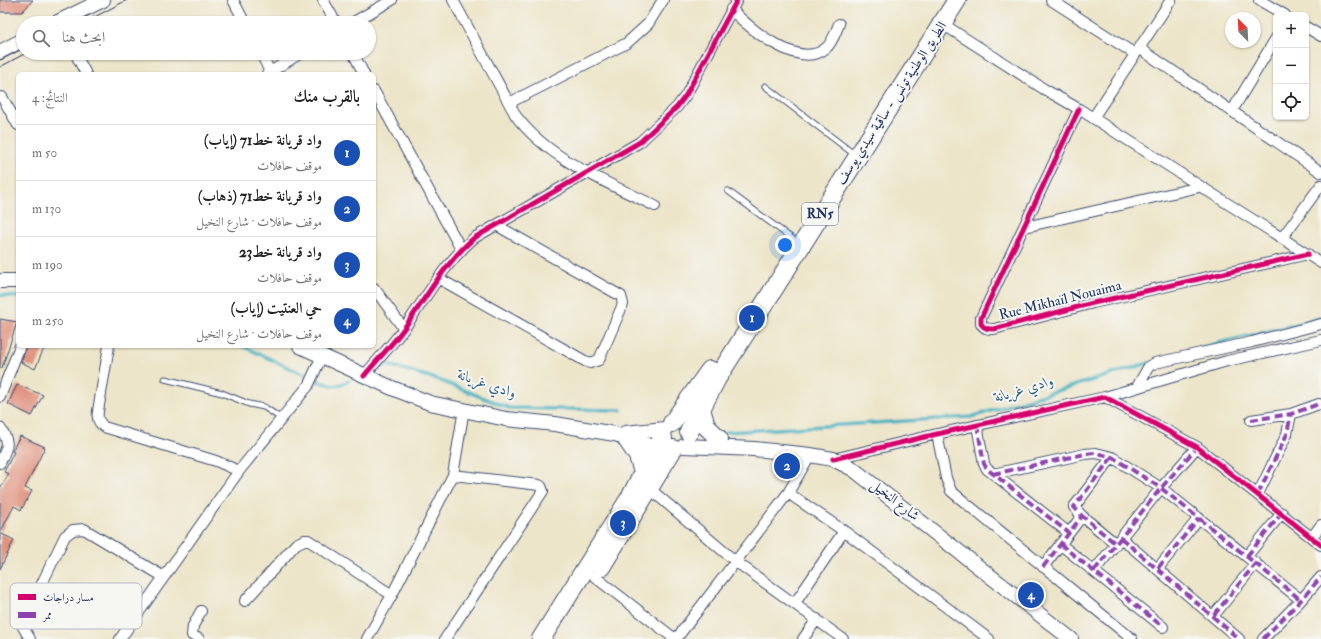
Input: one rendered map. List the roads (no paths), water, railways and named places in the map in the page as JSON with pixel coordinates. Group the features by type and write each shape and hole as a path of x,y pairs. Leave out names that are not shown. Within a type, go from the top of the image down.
{"highway":[{"name":"الطريق الوطنية تونس - ساقية سيدي يوسف","path":"541,639 627,502 643,472 671,439 701,410 716,380 939,21 946,0"},
{"name":"الطريق الوطنية تونس - ساقية سيدي يوسف","path":"555,639 650,489 671,439 704,380 850,151 939,21 957,0"},
{"path":"701,410 706,426 719,439"},
{"path":"620,436 638,456 643,472"}],"main road":[{"path":"69,16 98,1"},
{"path":"0,52 16,44"},
{"path":"0,281 16,281"},
{"path":"304,348 364,376 430,403 506,419 555,424 620,436 671,439 719,439 754,449"},
{"path":"620,436 671,439"},
{"name":"شارع النخيل","path":"671,439 833,459 867,478 1056,634 1071,639"}],"street":[{"path":"233,0 241,16"},
{"path":"324,0 332,16"},
{"path":"364,16 392,0"},
{"path":"454,0 509,103 527,130 542,144 588,172 655,206"},
{"path":"509,103 627,43 648,24 663,0"},
{"path":"364,376 404,328 438,278 461,249 484,231 640,142 677,107 686,95 737,0"},
{"path":"1051,0 1137,51 1232,111 1321,172"},
{"path":"1093,118 1171,0"},
{"path":"1259,0 1280,12"},
{"path":"732,10 742,21 766,40 786,50 806,54 814,54 827,48 839,24"},
{"path":"939,21 1044,89 1079,109 1321,263"},
{"path":"1309,29 1321,36"},
{"path":"1232,111 1273,43"},
{"path":"79,60 85,72"},
{"path":"264,60 269,72"},
{"path":"271,72 290,60"},
{"path":"357,60 363,72"},
{"path":"376,95 461,249"},
{"path":"2,97 16,122"},
{"name":"Rue Mikhaïl Nouaima","path":"1079,109 1025,227 981,318 981,324 988,329 1308,254"},
{"path":"1282,238 1321,185"},
{"path":"1025,227 1200,187"},
{"path":"438,278 585,361 590,363 599,360 623,304 621,296 496,225"},
{"path":"376,291 404,328"},
{"path":"1137,387 1145,371 1149,366 1155,363 1252,342 1321,324"},
{"path":"833,459 937,434 1105,397 1226,361 1319,343"},
{"path":"0,397 19,348"},
{"path":"109,348 97,418 100,424 104,427 216,461 239,472"},
{"path":"142,608 239,472 308,386 322,356"},
{"path":"1105,397 1198,447 1282,512 1321,545"},
{"path":"1251,420 1291,414 1319,404"},
{"path":"367,639 392,595 453,475 464,409"},
{"path":"1258,494 1287,434 1291,414"},
{"path":"977,425 984,464 993,474 1069,533"},
{"path":"0,428 6,436 8,446 0,463"},
{"path":"937,434 946,478 951,491 1132,639"},
{"path":"1094,572 1161,488 1198,447"},
{"path":"993,474 1085,454 1096,453 1112,457 1161,488 1302,600"},
{"path":"595,577 676,639 788,493 810,455"},
{"path":"1112,457 1074,504 1075,510 1158,568 1214,615 1239,639"},
{"path":"445,639 543,491 541,486 538,485 453,475"},
{"path":"650,489 735,561 843,639"},
{"path":"788,493 844,531 989,639"},
{"path":"1246,556 1282,512"},
{"path":"1043,567 1082,516"},
{"path":"1158,568 1199,518"},
{"path":"1312,536 1321,525"},
{"path":"42,583 65,536 73,530 84,528 164,577"},
{"path":"795,603 844,531"},
{"path":"245,601 292,548 304,540 308,540 392,595"},
{"path":"1060,544 1163,627"},
{"path":"1214,615 1256,564"},
{"path":"1263,639 1302,600 1321,577"},
{"path":"199,639 192,635 191,631 192,626 201,611"},
{"path":"803,639 817,620"},
{"path":"24,629 30,639"},
{"path":"120,639 127,629"}],"lane":[{"path":"765,86 850,151"},
{"path":"728,191 794,240"},
{"path":"165,379 222,393 248,404 264,407 282,419"}],"waterway":[{"name":"وادي غريانة","path":"0,295 16,297"},
{"name":"وادي غريانة","path":"1191,350 1321,318"},
{"name":"وادي غريانة","path":"246,348 320,382 335,386 349,381"},
{"name":"وادي غريانة","path":"726,432 971,417 1149,363"},
{"name":"وادي غريانة","path":"375,369 389,365 436,379 509,408 621,410"}],"tram line":[{"path":"96,16 127,0"},
{"path":"0,60 16,52"},
{"path":"0,67 16,58"}],"place":[{"name":"واد قريانة خط71 (إياب)","path":"752,318"},
{"name":"واد قريانة خط71 (ذهاب)","path":"787,466"},
{"name":"واد قريانة خط23","path":"623,523"},
{"name":"حي العنتيت (إياب)","path":"1031,595"}]}
